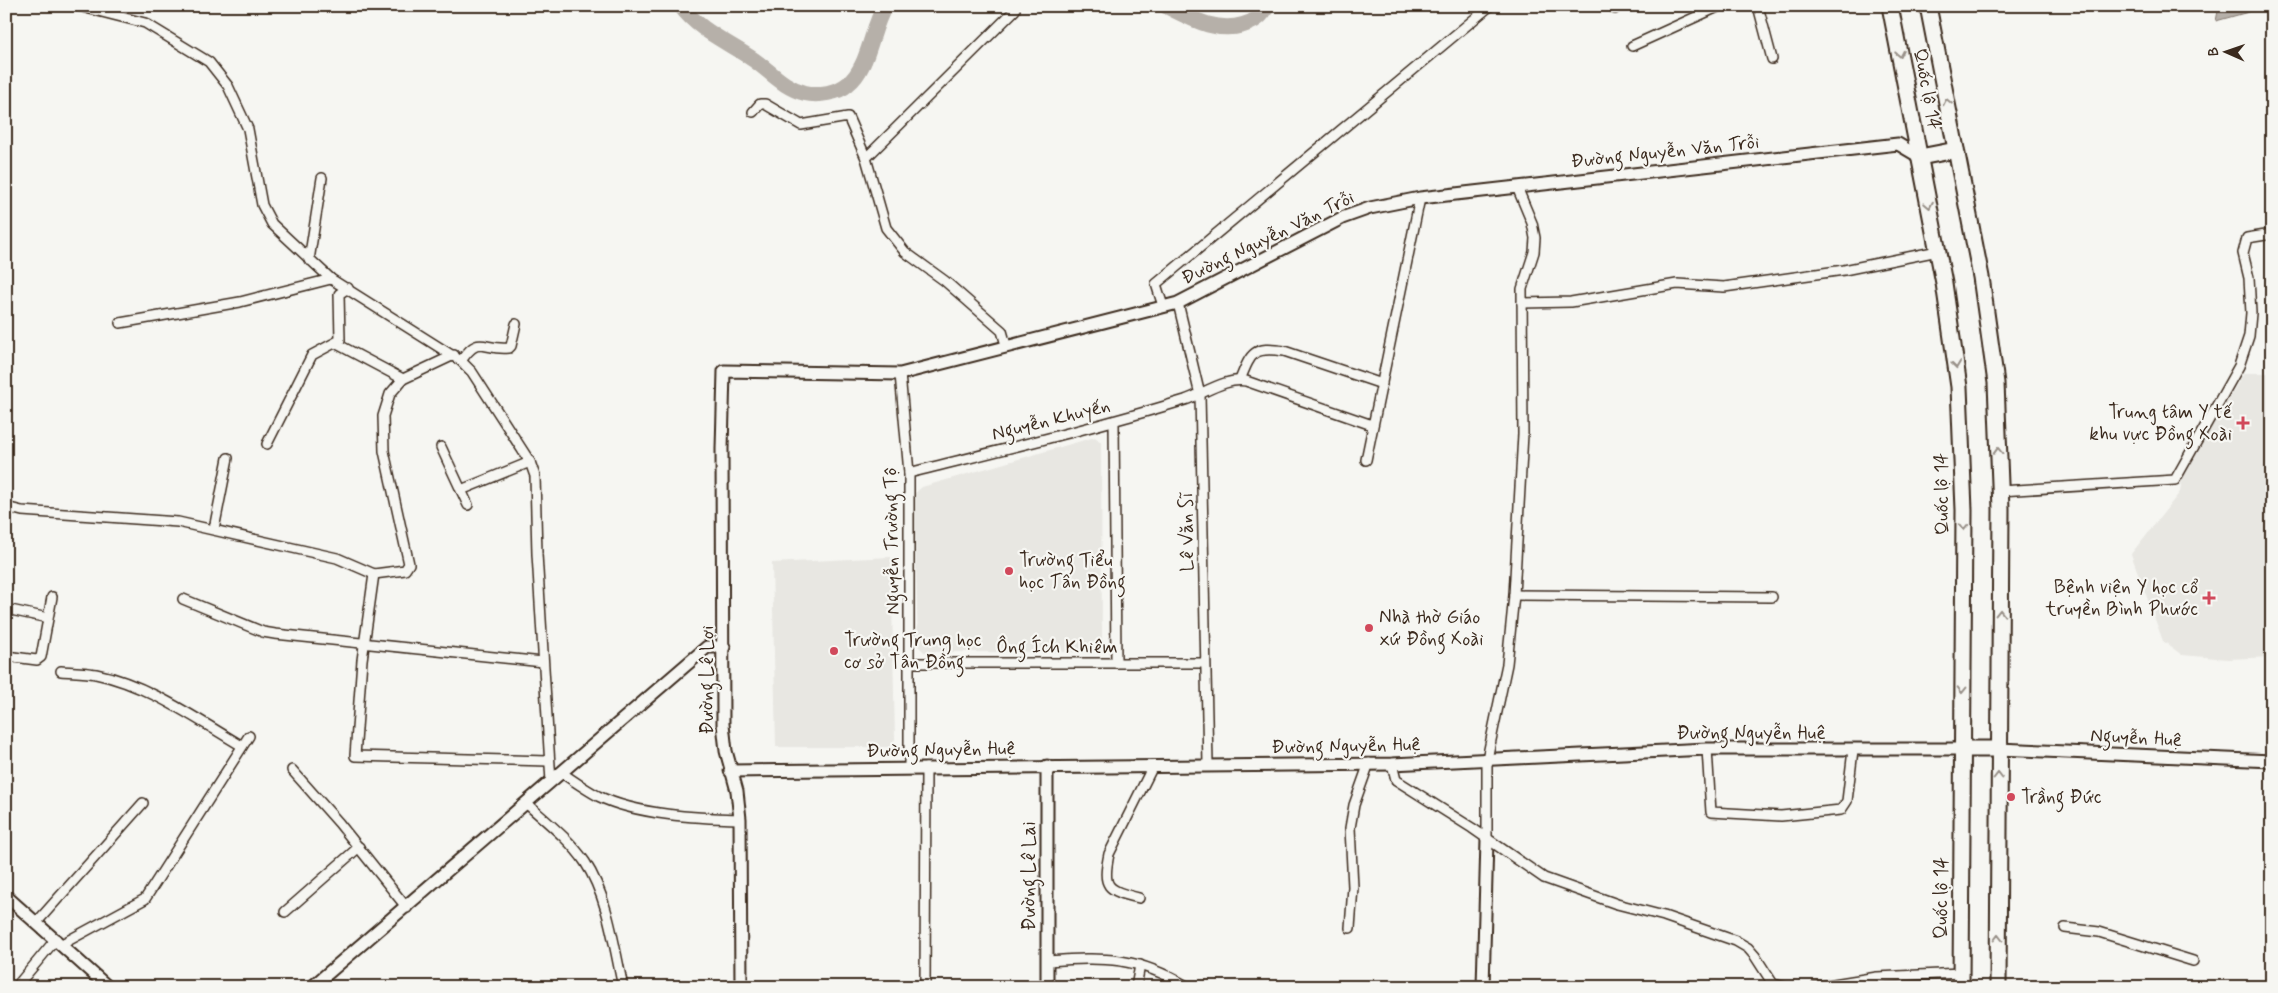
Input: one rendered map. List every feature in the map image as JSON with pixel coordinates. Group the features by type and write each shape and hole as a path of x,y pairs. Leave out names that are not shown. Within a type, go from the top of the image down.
{"highway":[{"name":"Quốc lộ 14","path":"1890,6 1944,282 1959,386 1964,510 1961,980"},
{"name":"Quốc lộ 14","path":"1928,6 1981,277 1996,383 2000,491 1998,987"},
{"path":"1920,157 1956,150"},
{"path":"1961,748 1998,749"}],"street":[{"path":"78,6 145,23 209,62 228,86 248,129 262,205 272,224 331,279 457,358 472,372 530,462 535,476 548,761 551,782"},
{"path":"1162,306 1156,284 1490,6"},
{"path":"1632,46 1720,6"},
{"path":"1758,6 1772,59"},
{"path":"866,158 1015,10"},
{"path":"753,112 760,104 765,104 801,125 848,117 866,158 886,228 905,252 945,281 1002,331 1006,346"},
{"name":"Đường Nguyễn Văn Trỗi","path":"724,371 900,374 1178,303 1342,218 1370,208 1420,198 1898,144 1920,157"},
{"path":"309,260 322,178"},
{"path":"1483,987 1487,760 1507,664 1514,595 1523,434 1522,289 1534,252 1535,238 1532,223 1517,187"},
{"path":"1366,460 1420,198"},
{"path":"2000,491 2175,480 2239,366 2249,336 2251,313 2249,278 2243,253 2247,238 2272,234"},
{"path":"1522,303 1571,302 1677,284 1724,287 1844,270 1938,251"},
{"path":"120,323 240,302 331,279"},
{"path":"337,344 342,335 340,294 348,288"},
{"name":"Lê Văn Sĩ","path":"1178,303 1200,395 1208,764"},
{"path":"6,507 31,512 178,522 337,558 374,574 405,570 409,564 384,451 382,433 383,416 390,394 403,379 457,358 479,344 509,348 516,324"},
{"path":"267,444 312,355 323,348 337,344 403,379"},
{"path":"1372,425 1240,380 1250,356 1262,349 1272,349 1284,350 1382,384"},
{"name":"Đường Lê Lợi","path":"724,371 722,449 723,724 730,771 737,791 740,819 741,987"},
{"name":"Nguyễn Trường Tộ","path":"900,374 909,473 909,768"},
{"name":"Nguyễn Khuyến","path":"909,473 1114,422 1200,395 1240,380"},
{"path":"1114,422 1116,663"},
{"path":"441,447 468,505"},
{"path":"214,529 228,458"},
{"path":"461,490 530,462"},
{"path":"374,574 364,643 354,756 548,761"},
{"path":"1514,595 1772,597"},
{"path":"6,656 37,660 41,656 52,597"},
{"path":"183,600 263,632 543,662"},
{"path":"6,609 48,618"},
{"path":"312,987 407,908 707,647 724,647"},
{"name":"Ông Ích Khiêm","path":"910,664 1205,663"},
{"path":"61,671 96,674 126,684 168,702 242,746"},
{"path":"16,987 59,942 145,899 165,872 249,736"},
{"name":"Đường Nguyễn Huệ","path":"730,771 1208,764 1392,764 1707,749 1853,750 1961,748"},
{"path":"1707,749 1711,812 1782,816 1841,810 1847,801 1853,750"},
{"name":"Nguyễn Huệ","path":"1998,749 2272,762"},
{"path":"1350,928 1352,887 1350,828 1354,805 1369,763"},
{"path":"1392,764 1396,780 1472,828 1544,878 1617,904 1664,916 1736,941 1748,948 1755,956 1772,984 1785,987"},
{"name":"Đường Lê Lai","path":"1047,766 1047,987"},
{"path":"1139,898 1114,892 1109,886 1106,866 1109,854 1153,766"},
{"path":"926,768 926,987"},
{"path":"292,770 407,908"},
{"path":"562,773 598,796 654,812 693,817 740,819"},
{"path":"37,922 143,803"},
{"path":"527,804 560,834 584,861 600,890 623,987"},
{"path":"285,912 358,847"},
{"path":"6,896 108,987"},
{"path":"2065,928 2099,932 2193,961"},
{"path":"1047,961 1096,958 1118,959 1163,972 1188,987"},
{"path":"1136,987 1140,965"},
{"path":"1815,987 1877,977 1961,980"}],"shaded area":[{"path":"2219,6 2270,6 2216,21"},
{"name":"Bệnh viện Y học cổ truyền Bình Phước","path":"2244,373 2272,373 2272,657 2228,659 2182,655 2163,641 2131,554 2180,492 2183,473"},
{"name":"Trường Tiểu học Tân Đồng","path":"1095,437 1101,442 1102,643 1096,652 924,652 918,646 914,494 922,487"},
{"name":"Trường Trung học cơ sở Tân Đồng","path":"891,557 895,739 891,747 776,747 772,563"}],"waterway":[{"path":"681,6 688,15 706,30 754,60 784,84 797,91 816,94 839,90 855,77 861,68 876,25 885,6"},
{"path":"1166,6 1203,23 1223,27 1233,27 1251,22 1260,16 1267,6"}],"place":[{"name":"Trung tâm Y tế khu vực Đồng Xoài","path":"2243,423"},
{"name":"Trường Tiểu học Tân Đồng","path":"1009,571"},
{"name":"Bệnh viện Y học cổ truyền Bình Phước","path":"2209,598"},
{"name":"Nhà thờ Giáo xứ Đồng Xoài","path":"1369,628"},
{"name":"Trường Trung học cơ sở Tân Đồng","path":"834,651"},
{"name":"Trầng Đức","path":"2011,797"}]}
